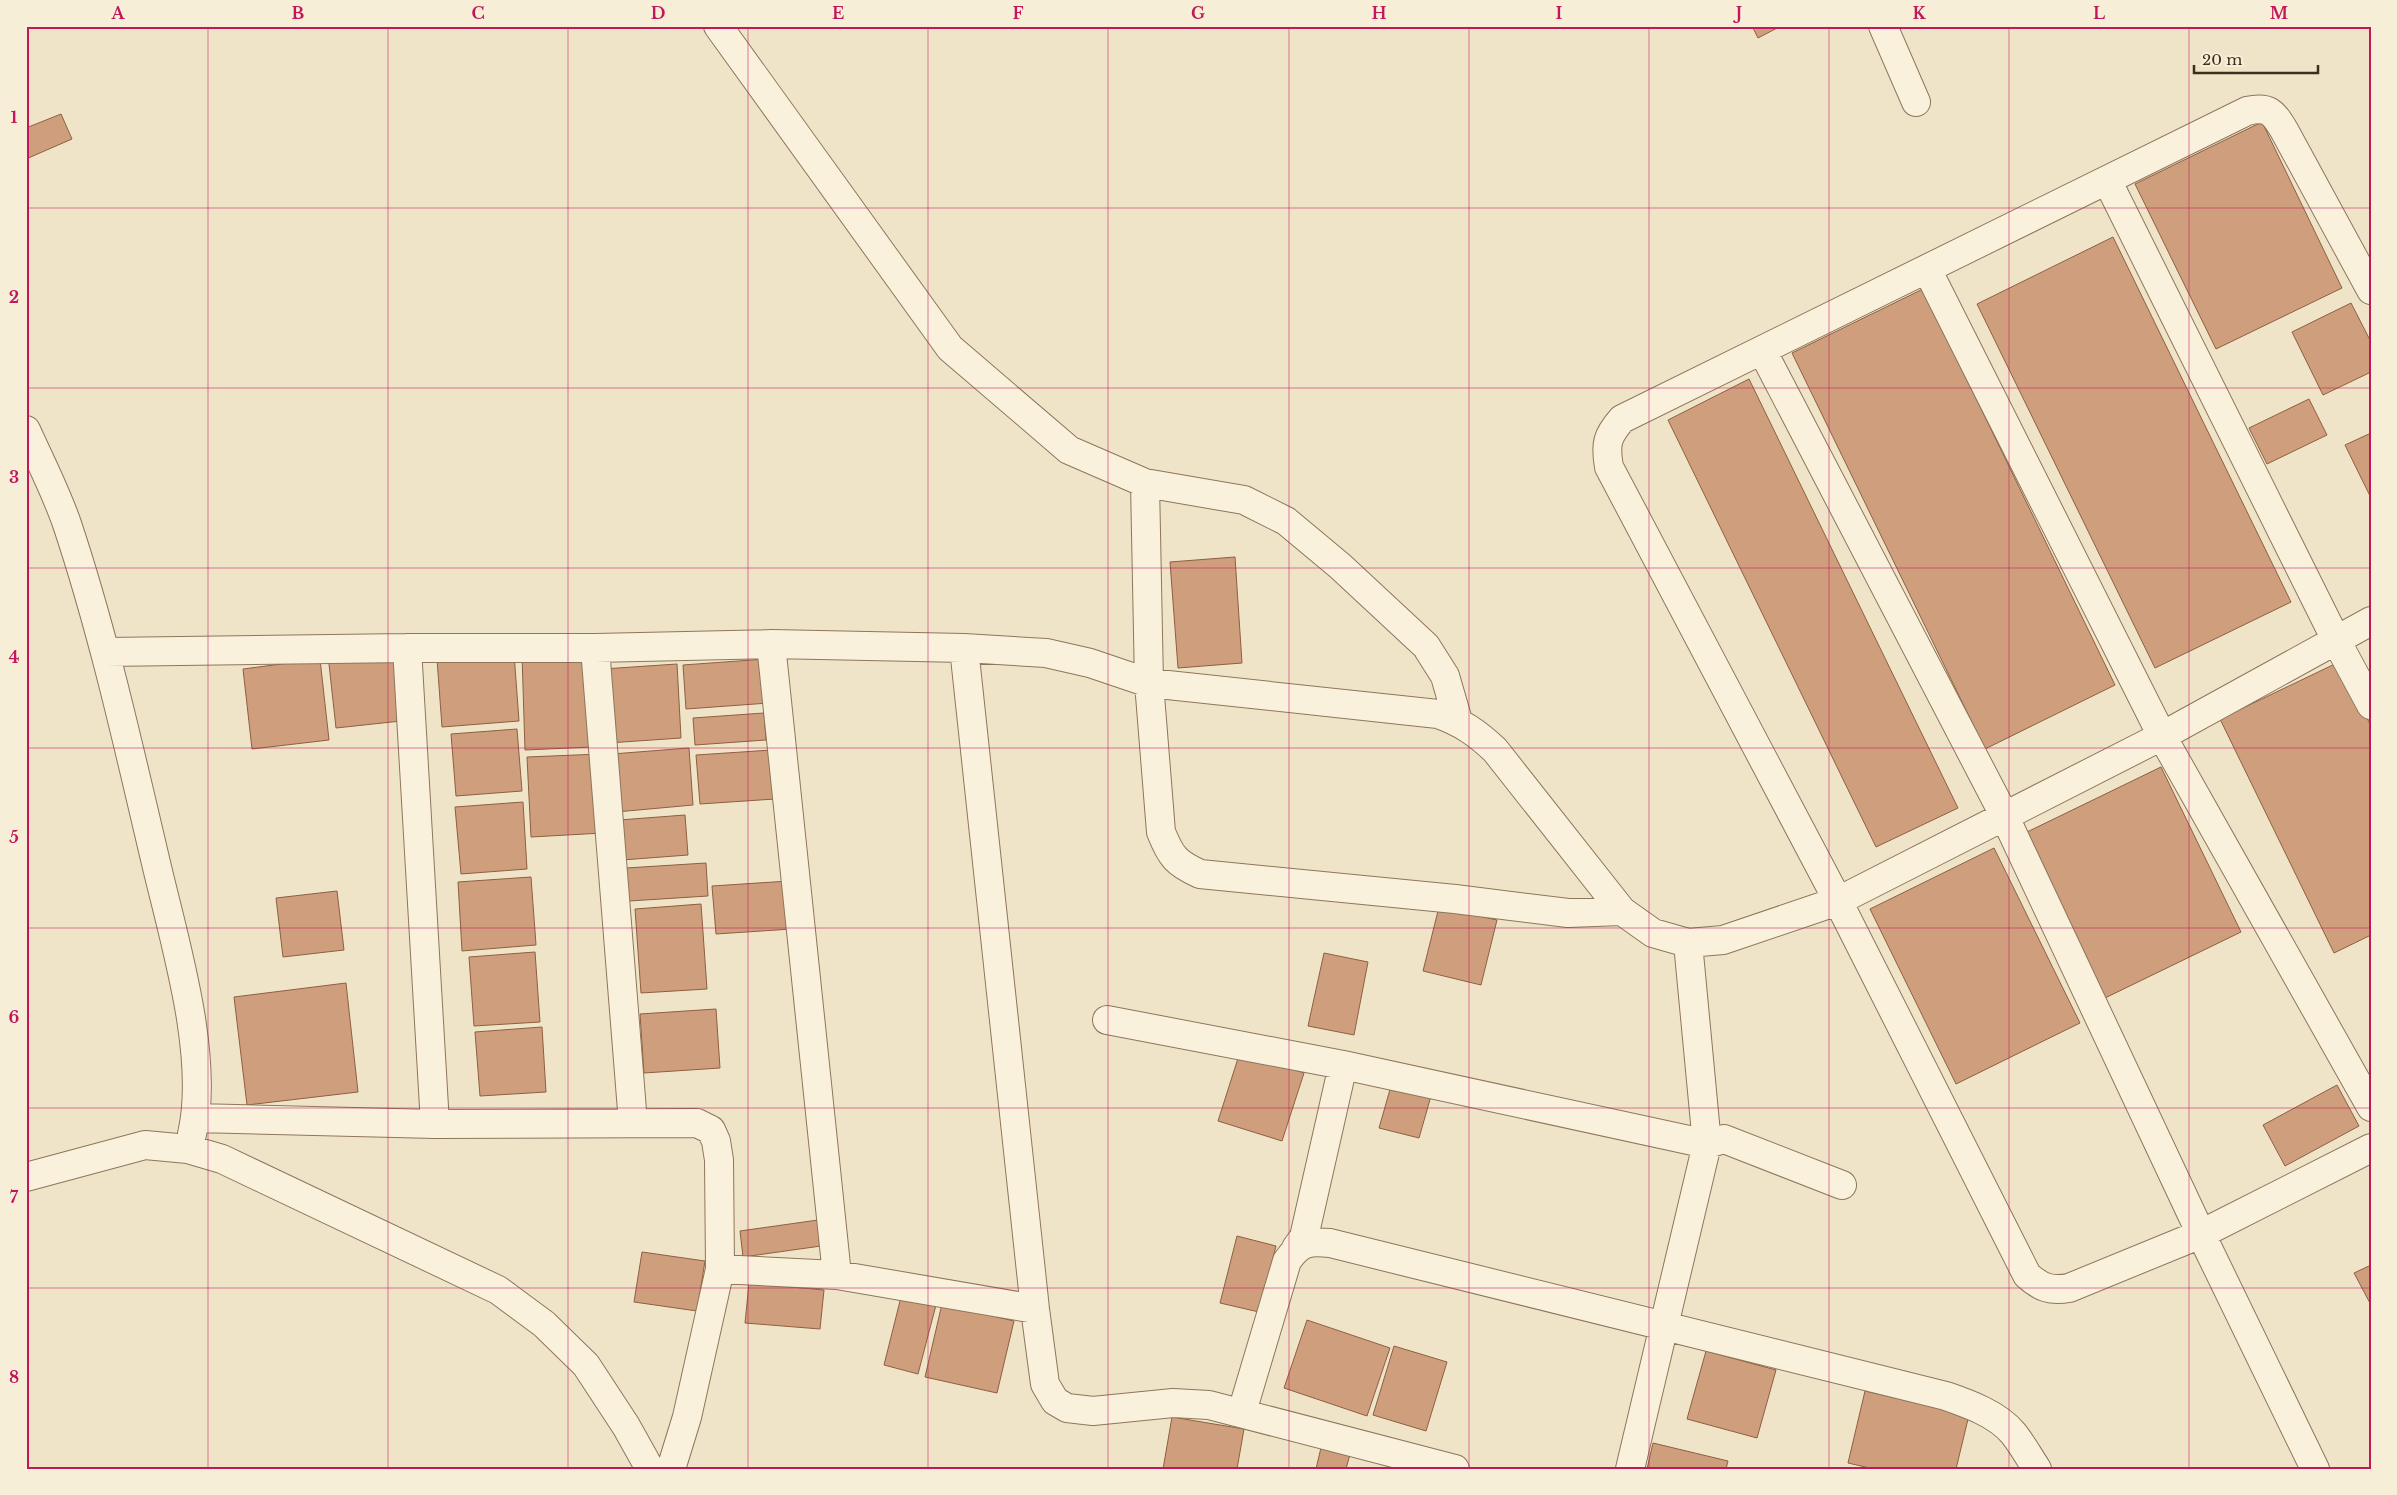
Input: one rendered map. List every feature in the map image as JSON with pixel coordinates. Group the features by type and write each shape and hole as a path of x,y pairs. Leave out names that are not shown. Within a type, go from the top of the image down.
{"street":[{"path":"718,26 950,348 1069,450 1145,483 1244,500 1286,522 1340,566 1426,646 1445,676 1458,721"},
{"path":"1883,26 1916,102"},
{"path":"2371,290 2284,130 2274,114 2261,108 2247,111 1622,419 1610,433 1606,452 1609,467 1838,901 2027,1275 2038,1286 2055,1291 2069,1288 2201,1234 2371,1148"},
{"path":"2107,180 2336,640 2371,704"},
{"path":"1927,268 2162,736 2371,1106"},
{"path":"1762,350 2004,815 2201,1234 2315,1469"},
{"path":"26,430 66,522 105,652 185,984 196,1064 196,1118 188,1148"},
{"path":"1145,483 1150,683 1161,832 1169,853 1181,865 1200,874 1456,899 1568,913 1622,911"},
{"path":"105,652 407,648 595,648 771,644 964,648 1046,653 1090,663 1150,683 1438,714 1458,721 1478,734 1495,750 1622,911 1653,933 1688,943 1723,940 1838,901 2162,736 2371,621"},
{"path":"771,644 837,1275"},
{"path":"407,648 435,1124"},
{"path":"595,648 634,1123"},
{"path":"964,648 1035,1309 1045,1384 1055,1401 1067,1408 1094,1411 1173,1403 1209,1405 1242,1412 1455,1469"},
{"path":"1630,1469 1707,1144 1688,943"},
{"path":"1107,1020 1343,1065 1707,1144 1724,1139 1842,1185"},
{"path":"1242,1412 1287,1261 1304,1237 1343,1065"},
{"path":"196,1118 435,1124 697,1123 710,1130 716,1141 719,1160 720,1270 687,1417 670,1469"},
{"path":"26,1177 145,1145 188,1148 222,1159 498,1290 544,1324 586,1365 626,1426 650,1469"},
{"path":"1296,1248 1312,1242 1330,1243 1946,1396 1970,1404 1991,1416 2012,1432 2037,1469"},
{"path":"720,1270 837,1275 1035,1309"}],"building":[{"path":"1752,26 1781,26 1758,38"},
{"path":"61,114 72,139 26,159 26,128"},
{"path":"2262,122 2342,288 2216,349 2135,184"},
{"path":"2113,237 2291,602 2155,668 1977,304"},
{"path":"1923,289 2115,685 1985,749 1792,353"},
{"path":"2351,303 2371,342 2371,372 2323,395 2292,332"},
{"path":"1749,379 1958,808 1876,847 1668,420"},
{"path":"2309,399 2327,435 2267,464 2249,428"},
{"path":"2371,433 2371,498 2345,445"},
{"path":"1235,557 1242,663 1178,668 1170,562"},
{"path":"393,648 401,721 336,728 328,655"},
{"path":"514,653 519,721 442,727 437,659"},
{"path":"589,653 592,747 525,750 522,655"},
{"path":"320,659 329,740 252,749 243,669"},
{"path":"766,659 769,703 686,709 683,665"},
{"path":"2339,662 2371,726 2371,935 2334,953 2220,719"},
{"path":"677,664 681,738 608,743 603,669"},
{"path":"764,713 766,740 695,745 693,718"},
{"path":"517,729 522,791 456,796 451,734"},
{"path":"689,748 693,805 616,812 612,754"},
{"path":"772,750 775,799 700,804 696,755"},
{"path":"600,754 603,833 531,837 527,757"},
{"path":"2161,767 2241,932 2105,998 2025,833"},
{"path":"523,802 527,869 461,874 455,807"},
{"path":"685,815 688,855 622,860 619,820"},
{"path":"1994,848 2080,1023 1956,1084 1870,909"},
{"path":"706,863 708,896 629,901 626,868"},
{"path":"531,877 536,945 462,951 458,882"},
{"path":"789,881 792,929 716,934 712,886"},
{"path":"337,891 344,950 283,957 276,898"},
{"path":"701,904 707,989 641,993 635,909"},
{"path":"1439,907 1497,920 1481,985 1423,971"},
{"path":"535,952 540,1022 474,1026 469,957"},
{"path":"1324,953 1368,962 1354,1035 1308,1026"},
{"path":"346,983 358,1092 247,1105 234,997"},
{"path":"716,1009 720,1068 644,1073 640,1014"},
{"path":"542,1027 546,1092 480,1096 475,1032"},
{"path":"1240,1052 1304,1073 1282,1141 1218,1121"},
{"path":"2337,1085 2359,1126 2285,1166 2263,1125"},
{"path":"1391,1086 1431,1096 1419,1138 1379,1128"},
{"path":"818,1220 821,1246 743,1257 740,1231"},
{"path":"1237,1236 1276,1246 1259,1312 1220,1303"},
{"path":"642,1252 705,1261 697,1311 634,1302"},
{"path":"2371,1265 2371,1305 2354,1273"},
{"path":"749,1283 824,1290 820,1329 745,1323"},
{"path":"901,1297 936,1305 918,1374 884,1365"},
{"path":"942,1304 1014,1321 997,1393 925,1377"},
{"path":"1307,1320 1390,1348 1367,1416 1284,1388"},
{"path":"1394,1346 1447,1362 1426,1431 1373,1415"},
{"path":"1706,1351 1776,1370 1757,1438 1687,1419"},
{"path":"1865,1391 1969,1415 1956,1469 1874,1469 1848,1463"},
{"path":"1172,1417 1244,1429 1237,1469 1163,1469"},
{"path":"1323,1439 1352,1447 1346,1469 1316,1469"},
{"path":"1653,1443 1728,1461 1726,1469 1647,1469"}]}
